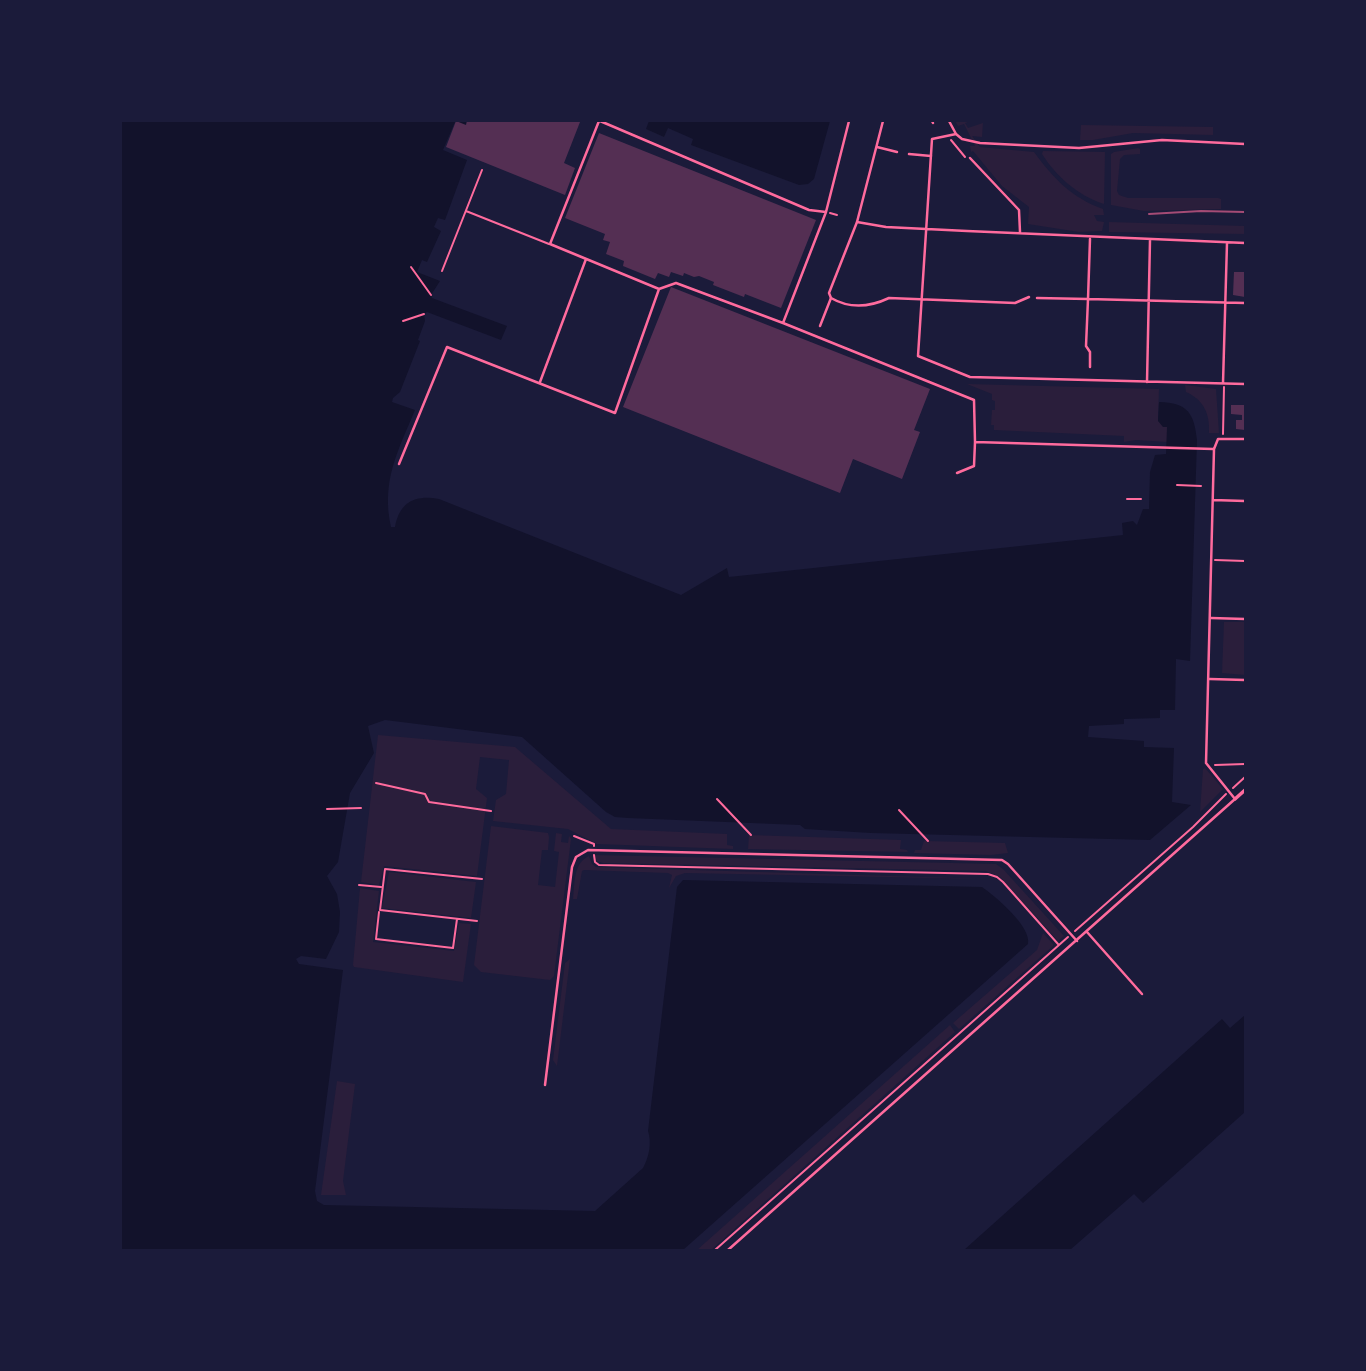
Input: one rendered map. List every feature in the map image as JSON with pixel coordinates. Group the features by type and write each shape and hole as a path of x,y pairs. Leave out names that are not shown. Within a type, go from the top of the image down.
{"street":[{"path":"826,212 809,210 599,121 550,244 659,289 676,283 974,400 974,466 957,473"},
{"path":"783,323 826,212 849,121"},
{"path":"820,326 831,298 829,293 857,222 883,121"},
{"path":"949,121 956,134 969,142 1044,147 1107,146 1163,140 1245,144"},
{"path":"956,134 932,139 918,356 970,377 1245,384"},
{"path":"877,147 897,152"},
{"path":"908,154 931,156"},
{"path":"970,159 1019,210 1020,232"},
{"path":"857,222 875,226 1090,238 1245,243"},
{"path":"1090,238 1086,346 1090,352 1090,368"},
{"path":"1147,382 1150,240"},
{"path":"1224,383 1227,243"},
{"path":"540,382 586,259"},
{"path":"399,464 447,347 614,413 659,289"},
{"path":"831,298 844,304 873,306 889,298 1015,303 1029,297"},
{"path":"1037,298 1245,303"},
{"path":"1235,799 1207,765 1214,449 1216,442 1223,438 1245,439"},
{"path":"975,442 1214,449"},
{"path":"1213,500 1245,501"},
{"path":"1210,618 1245,619"},
{"path":"1209,679 1245,680"},
{"path":"728,1250 1245,790"},
{"path":"545,1085 573,863 582,852 594,849 1002,860 1077,941"},
{"path":"1087,932 1142,994"}],"lane":[{"path":"442,271 482,170"},
{"path":"465,211 550,244"}],"path":[{"path":"950,136 958,152 970,159"},
{"path":"826,212 837,215"},
{"path":"411,267 431,295"},
{"path":"402,321 424,314"},
{"path":"1223,438 1224,383"},
{"path":"1177,485 1201,486"},
{"path":"1127,499 1141,499"},
{"path":"1211,560 1245,561"},
{"path":"1207,765 1245,764"},
{"path":"715,1250 1193,827 1245,777"},
{"path":"376,783 425,794 429,802 491,811"},
{"path":"717,799 751,835"},
{"path":"327,809 361,808"},
{"path":"899,810 928,841"},
{"path":"574,836 594,844 594,860 599,866 988,874 1000,879 1059,945"},
{"path":"458,918 453,948 376,939 385,869 482,879"},
{"path":"359,884 383,887"},
{"path":"380,911 477,921"}],"shaded area":[{"path":"121,121 467,121 465,126 455,122 443,150 467,160 445,220 438,218 434,227 441,231 427,262 422,260 417,272 440,281 431,295 432,298 507,326 501,340 427,312 424,314 425,321 418,340 420,341 400,392 392,402 415,410 397,453 390,481 388,510 391,527 395,527 401,511 410,502 423,498 439,499 681,595 727,568 729,577 1123,535 1122,523 1133,521 1137,525 1143,509 1149,509 1150,472 1155,455 1166,454 1167,427 1163,427 1158,421 1159,402 1183,407 1194,423 1197,440 1190,661 1176,659 1175,710 1160,710 1160,718 1124,719 1124,724 1089,726 1088,737 1144,741 1144,747 1174,748 1172,802 1191,805 1150,840 871,833 805,829 800,825 615,817 522,737 385,720 368,726 374,753 350,793 338,862 327,876 337,894 339,932 326,959 301,956 296,959 299,964 343,970 315,1191 317,1201 324,1205 595,1211 643,1168 649,1150 648,1131 677,887 683,880 982,887 1019,921 1028,937 1028,944 683,1250 121,1250"},
{"path":"649,121 830,121 814,179 808,184 799,185 691,145 693,139 668,128 664,137 646,129"},
{"path":"955,121 971,121 965,123 968,128 983,123 982,137 972,136 980,147 1034,152 1064,186 1103,209 1104,215 1094,215 1097,221 1104,222 1102,231 1079,232 1028,224 1029,207 1002,186 973,151 971,152 970,146 975,146 964,124 958,126"},
{"path":"1081,125 1213,127 1213,135 1133,133 1080,140"},
{"path":"1138,148 1140,154 1124,155 1120,159 1117,191 1119,195 1128,198 1218,198 1221,199 1221,209 1144,211 1111,205 1111,154"},
{"path":"1043,151 1105,152 1104,204 1085,196 1061,178 1042,154"},
{"path":"1109,222 1245,226 1245,234 1109,232"},
{"path":"967,384 1159,389 1158,421 1167,426 1167,442 1124,442 1124,436 994,430 994,425 991,425 992,410 995,410 992,394"},
{"path":"1185,385 1216,389 1219,433 1209,433 1205,408 1186,392"},
{"path":"1224,622 1245,622 1245,675 1222,673"},
{"path":"378,735 515,747 611,829 727,834 727,845 733,846 733,849 597,844 568,829 493,821 496,800 506,794 509,760 480,757 476,789 487,798 477,876 384,866 379,885 361,882"},
{"path":"1205,768 1223,789 1200,812 1203,769"},
{"path":"491,826 548,833 548,850 542,850 538,885 555,887 559,852 554,851 556,833 562,834 561,842 568,843 569,836 571,839 554,976 550,980 481,972 474,965"},
{"path":"749,835 901,840 900,849 908,852 748,849"},
{"path":"924,841 1005,843 1008,853 914,853 915,850 921,850"},
{"path":"595,855 996,864 1064,936 1058,941 1000,877 986,871 603,863 597,861"},
{"path":"589,856 596,867 990,879 685,873 676,876 669,888 672,875 668,873 584,870 577,899 573,899 577,868"},
{"path":"389,872 476,882 471,918 382,908"},
{"path":"360,888 379,891 373,942 454,951 459,923 471,924 463,982 354,967"},
{"path":"1043,933 1053,946 959,1029 953,1023 1037,950"},
{"path":"570,959 557,1066 553,1060 565,963"},
{"path":"1245,1015 1245,1112 1143,1203 1134,1194 1070,1250 964,1250 1222,1019 1230,1028"},
{"path":"950,1025 955,1032 711,1250 697,1250"},
{"path":"337,1081 355,1084 343,1181 346,1195 321,1195"}],"building":[{"path":"456,121 466,125 467,121 580,122 564,163 575,168 565,195 446,147"},
{"path":"599,133 816,220 781,308 713,285 714,282 699,276 684,273 683,276 671,272 669,277 658,273 655,279 623,266 624,261 606,254 610,242 603,240 605,234 565,218"},
{"path":"1234,272 1245,272 1245,297 1233,295"},
{"path":"671,287 930,389 914,430 920,432 902,479 853,459 840,493 623,407"},
{"path":"1231,405 1245,405 1245,430 1236,429 1236,420 1242,420 1242,415 1231,414"}],"railway":[{"path":"1149,214 1245,212"}]}
